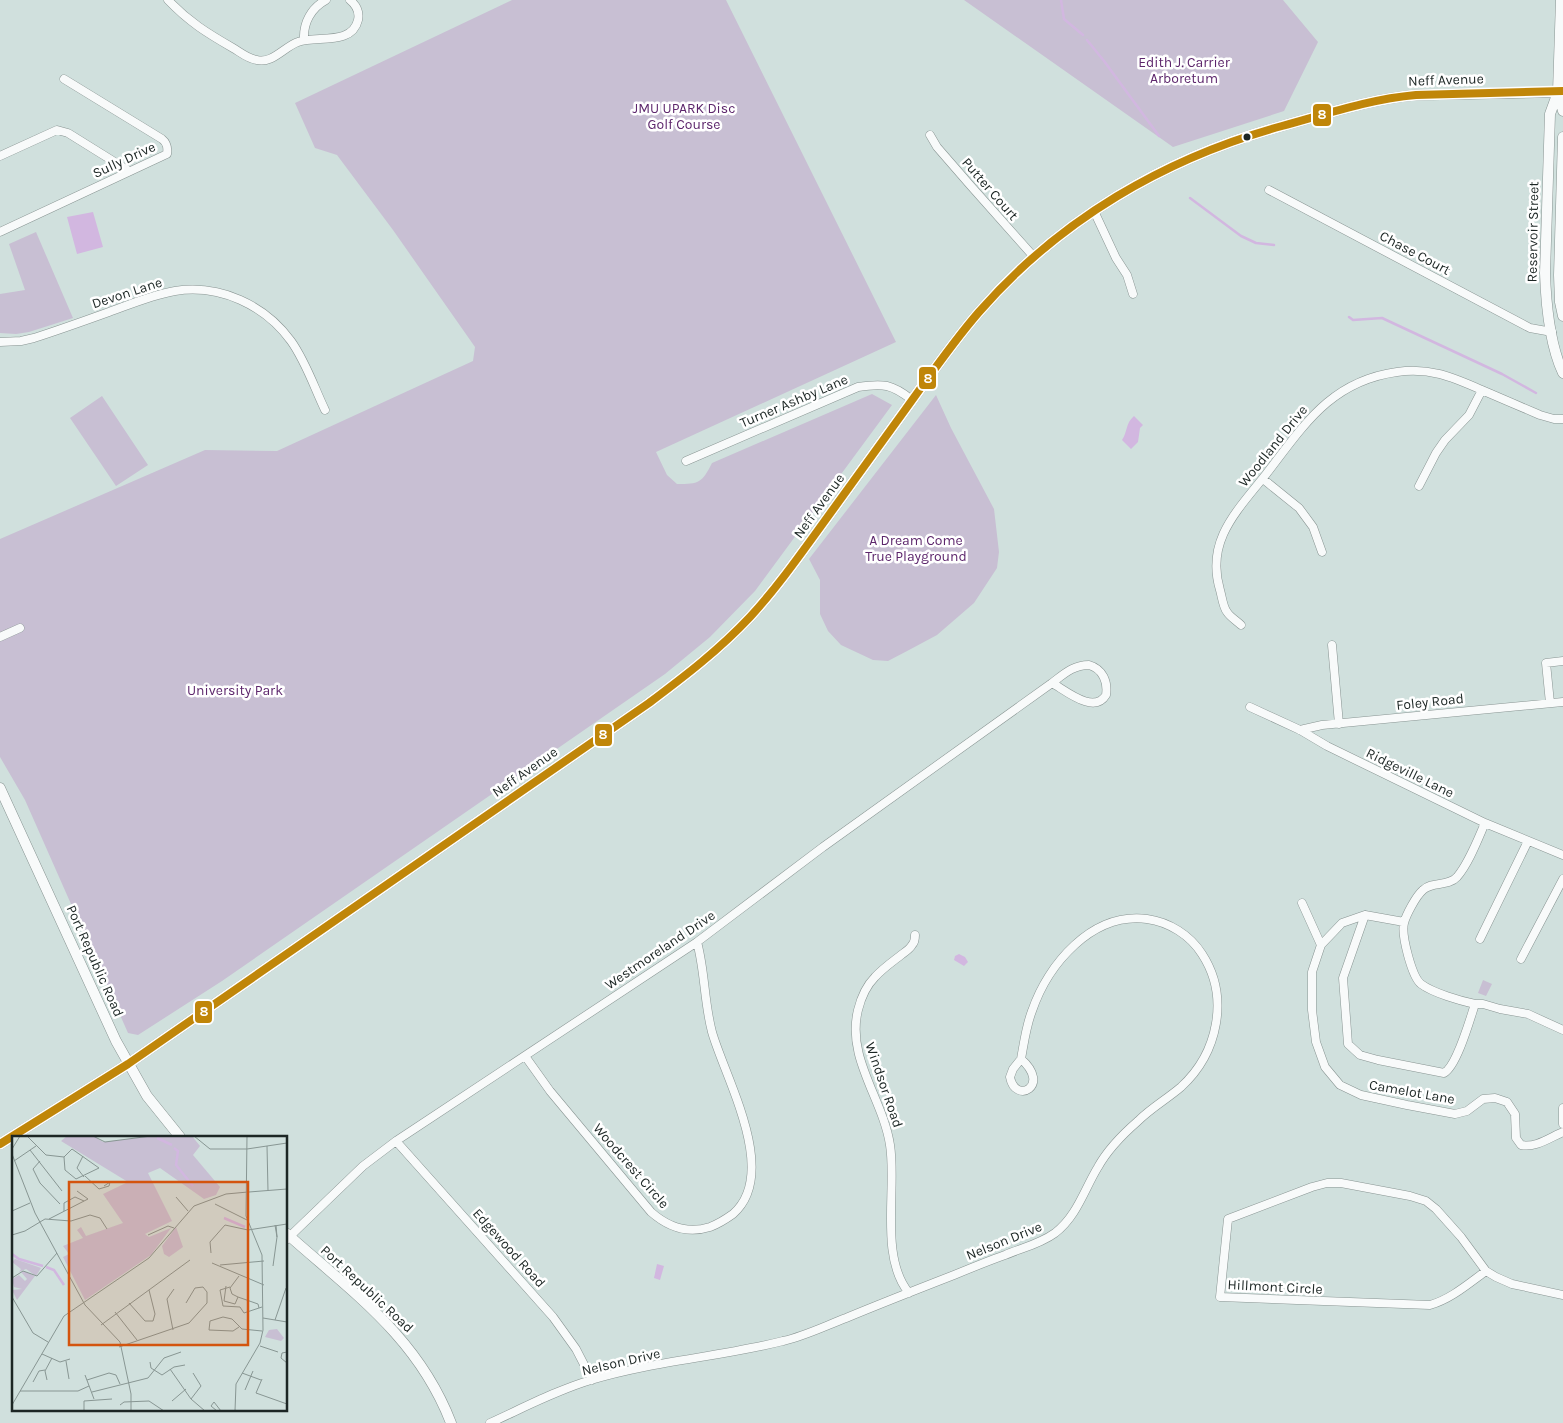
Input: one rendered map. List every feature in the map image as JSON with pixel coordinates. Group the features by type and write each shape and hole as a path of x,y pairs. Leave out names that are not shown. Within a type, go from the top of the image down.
{"main road":[{"name":"Reservoir Street","path":"1561,0 1560,91 1563,111"},
{"name":"Reservoir Street","path":"1560,91 1550,114 1545,258 1546,298 1552,332 1563,373"},
{"name":"Neff Avenue","path":"13,1136 128,1064 649,703 699,666 737,631 780,582 956,340 979,313 1034,257 1094,211 1148,178 1202,153 1258,133 1366,103 1393,97 1416,95 1560,91"},
{"name":"Reservoir Street","path":"1563,136 1559,275 1560,302 1563,316"},
{"name":"Port Republic Road","path":"0,788 116,1041 148,1096 179,1136"},
{"name":"Neff Avenue","path":"0,1144 12,1136"},
{"name":"Port Republic Road","path":"288,1237 374,1310 397,1334 430,1380 450,1423"}],"street":[{"path":"168,0 185,17 201,29 254,60 268,60 295,43 304,40 341,37 349,33 356,25 359,14 355,5 350,0"},
{"path":"304,40 305,28 310,14 318,5 326,0"},
{"name":"Sully Drive","path":"0,232 167,154 166,143 64,80"},
{"path":"0,156 57,130 68,133 129,171"},
{"name":"Putter Court","path":"930,135 937,147 1034,257"},
{"name":"Chase Court","path":"1269,190 1530,328 1552,332"},
{"path":"1094,211 1127,276 1133,294"},
{"name":"Devon Lane","path":"0,342 34,338 166,293 191,290 217,292 236,298 256,308 281,329 297,351 325,410"},
{"name":"Woodland Drive","path":"1241,624 1227,612 1217,577 1216,559 1221,539 1230,520 1317,410 1339,393 1365,380 1399,371 1428,371 1446,375 1540,415 1554,419 1563,419"},
{"name":"Turner Ashby Lane","path":"686,461 858,387 878,384 898,389 912,400"},
{"path":"1419,486 1436,453 1445,440 1469,414 1482,390"},
{"path":"1263,478 1299,508 1313,528 1322,552"},
{"path":"0,637 20,628"},
{"path":"1332,645 1339,724"},
{"path":"1550,703 1546,663 1563,661"},
{"name":"Westmoreland Drive","path":"288,1235 363,1166 396,1141 697,942 824,847 1071,669 1089,665 1096,667 1106,681 1107,692 1105,698 1100,702 1088,702 1052,683"},
{"name":"Foley Road","path":"1300,730 1322,725 1563,702"},
{"name":"Ridgeville Lane","path":"1250,707 1486,823 1563,855"},
{"path":"1486,823 1464,866 1456,877 1449,883 1425,888 1418,896 1404,922 1404,932 1413,972 1420,983 1462,1001 1528,1014 1563,1030"},
{"path":"1480,939 1528,840"},
{"path":"1521,959 1563,879"},
{"path":"1302,903 1321,945"},
{"path":"1404,922 1365,915 1343,978 1348,1044 1360,1055 1444,1073 1449,1070 1462,1044 1475,1004"},
{"name":"Camelot Lane","path":"1365,915 1342,923 1321,945 1312,972 1312,1010 1316,1042 1325,1067 1340,1085 1361,1096 1455,1114 1467,1111 1483,1099 1495,1098 1507,1102 1515,1114 1516,1138 1521,1145 1536,1145 1563,1132"},
{"name":"Nelson Drive","path":"490,1423 576,1385 592,1380 639,1368 751,1348 794,1338 1043,1241 1069,1220 1096,1169 1113,1145 1140,1118 1185,1083 1207,1054 1213,1036 1218,1009 1215,984 1207,962 1190,940 1176,929 1164,923 1146,919 1129,919 1112,922 1098,928 1079,941 1069,951 1047,980 1031,1013 1021,1059"},
{"name":"Windsor Road","path":"909,1293 900,1278 893,1249 889,1137 858,1052 855,1026 861,1000 871,981 912,947 916,934"},
{"name":"Woodcrest Circle","path":"525,1056 550,1091 651,1212 659,1219 678,1228 693,1230 714,1226 728,1217 738,1209 744,1200 750,1180 751,1160 742,1115 711,1028 697,942"},
{"path":"1563,1108 1563,1124"},
{"name":"Edgewood Road","path":"396,1141 553,1317 576,1349 592,1380"},
{"name":"Hillmont Circle","path":"1486,1271 1449,1298 1430,1305 1220,1298 1228,1219 1312,1186 1327,1183 1341,1183 1410,1196 1426,1201 1436,1209 1461,1237 1486,1271 1496,1278 1512,1284 1563,1295"}],"green space":[{"name":"University Park","path":"512,0 726,0 896,342 656,452 667,475 677,484 695,483 705,475 712,463 872,394 892,405 755,591 710,637 665,674 222,981 138,1035 128,1033 25,800 0,757 0,539 205,450 277,451 473,361 475,347 393,230 337,155 315,148 295,103"},
{"name":"Edith J. Carrier Arboretum","path":"964,0 1283,0 1318,42 1284,111 1173,147"},
{"path":"36,232 73,318 29,332 16,334 0,333 0,294 25,290 9,244"},
{"name":"A Dream Come True Playground","path":"936,395 951,428 994,509 999,552 997,568 974,603 937,635 888,661 873,660 841,645 828,631 820,614 820,580 809,559"},
{"path":"102,396 148,465 116,486 70,418"},
{"path":"1483,980 1492,984 1486,996 1478,993"}],"shaded area":[{"path":"93,212 103,247 77,254 67,217"},
{"path":"1134,416 1143,425 1140,428 1138,442 1131,449 1122,440 1129,422"},
{"path":"959,954 965,957 968,962 964,966 954,960 955,956"},
{"path":"657,1264 664,1266 660,1280 654,1278"}],"waterway":[{"path":"1061,0 1064,19 1083,35"},
{"path":"1087,40 1159,136"},
{"path":"1190,198 1241,236 1256,243 1274,245"},
{"path":"1349,317 1353,320 1382,318 1502,374 1536,393"}],"transit line":[{"name":"8","path":"13,1136 128,1064 649,703 714,652 750,617 784,576 941,360 979,312 1010,279 1079,221 1156,175 1197,156 1239,139 1365,103 1416,95 1563,91"},
{"name":"8","path":"0,1144 12,1136"}],"park label":[{"name":"JMU UPARK Disc Golf Course","path":"684,116"}]}
